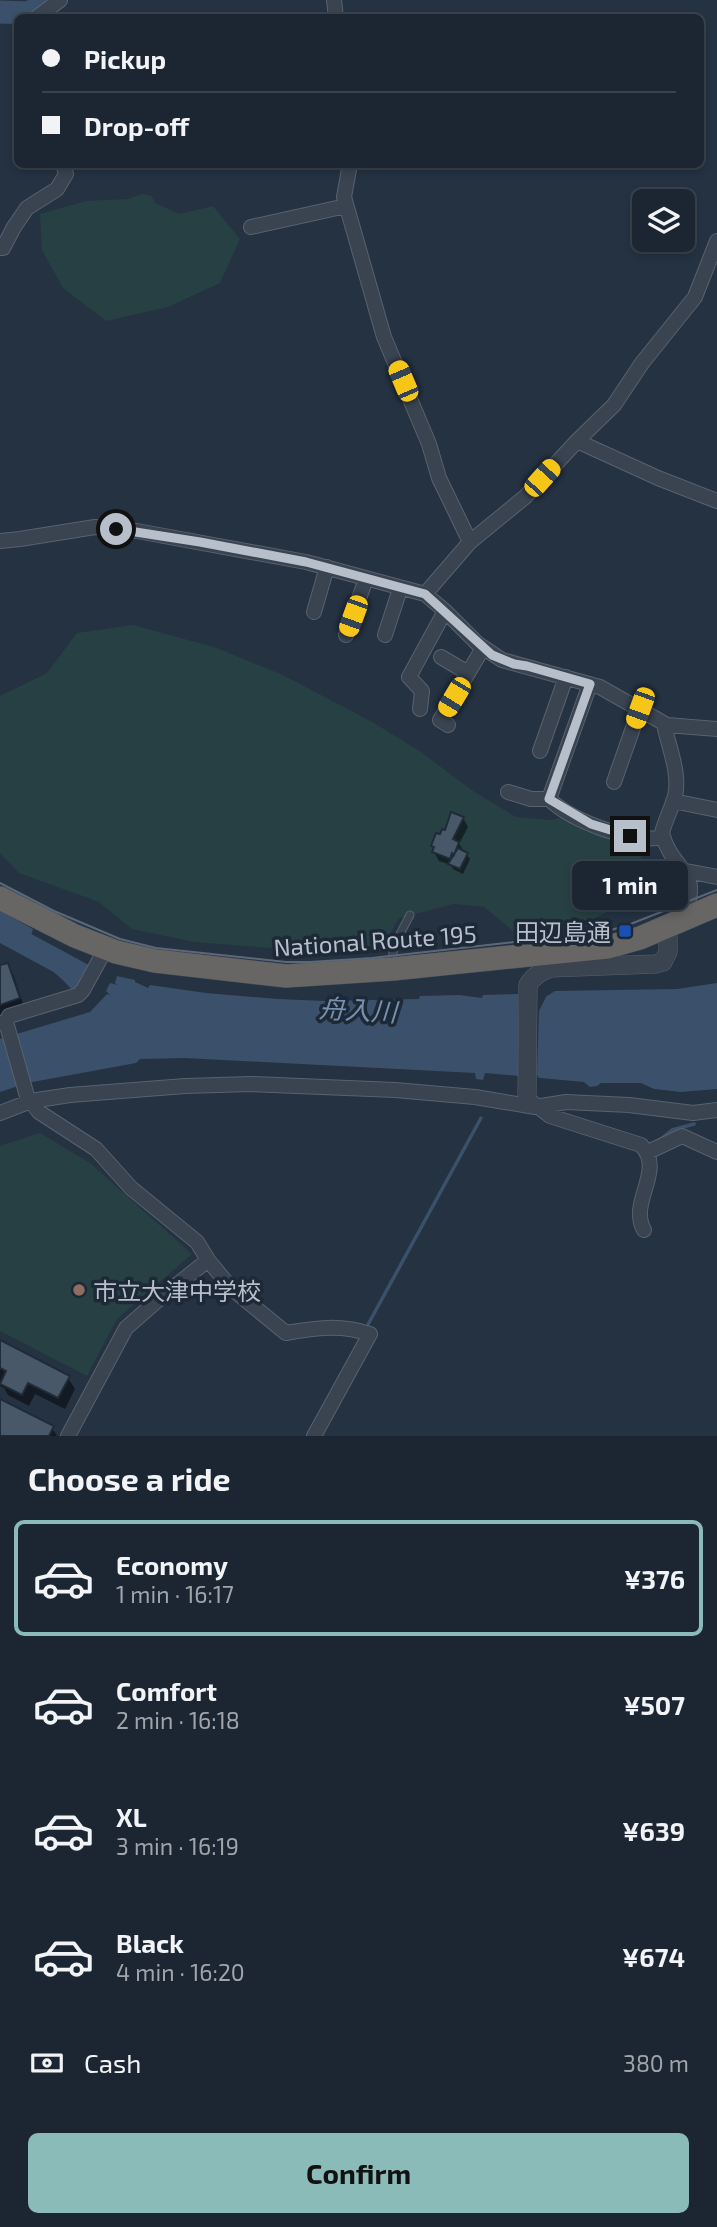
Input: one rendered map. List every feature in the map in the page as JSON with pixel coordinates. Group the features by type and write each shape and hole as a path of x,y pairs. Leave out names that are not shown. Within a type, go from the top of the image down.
{"highway":[{"name":"National Route 195","path":"0,898 75,936 106,948 155,961 286,976 393,969 608,947 640,938 717,905"}],"street":[{"path":"41,14 60,0"},
{"path":"0,248 3,248 27,208 57,189 66,174 65,168"},
{"path":"349,168 344,197 384,337 429,444 439,478 470,542"},
{"path":"251,227 346,206"},
{"path":"425,594 470,542 525,497 614,405 642,363 695,297 717,241"},
{"path":"577,441 717,501"},
{"path":"0,541 95,527 200,542 327,567 425,594 483,648 508,663 590,684 640,708 667,725 717,729"},
{"path":"314,612 327,567"},
{"path":"346,635 366,579"},
{"path":"385,635 400,589"},
{"path":"420,709 422,691 408,677 445,611"},
{"path":"448,725 440,720 483,648"},
{"path":"441,657 468,673"},
{"path":"540,751 566,677"},
{"path":"549,799 590,684"},
{"path":"614,782 640,708"},
{"path":"667,725 665,729 676,778 673,801 663,828 663,838 675,861 686,871 717,877"},
{"path":"508,792 531,799 549,799 591,824 630,836 663,838"},
{"path":"673,801 717,810"},
{"path":"531,1102 528,985 536,974 551,968 663,962 675,923 689,902 691,891 686,871"},
{"path":"106,948 78,995 9,1016 4,1024 29,1098 39,1112 96,1149 131,1188 197,1242 232,1289 286,1333 326,1326 369,1334 314,1436"},
{"path":"0,1113 29,1098 185,1086 251,1084 395,1090 475,1097 496,1102 629,1105 693,1113 717,1110"},
{"path":"531,1102 550,1116 640,1145 648,1152 651,1168 641,1204 640,1222 645,1230"},
{"path":"648,1152 682,1136 717,1152"},
{"path":"68,1436 127,1328 208,1260"}],"lane":[{"path":"393,969 392,955 410,915"}],"green space":[{"path":"142,194 152,196 155,203 179,214 213,206 240,239 220,283 168,307 106,321 63,288 42,250 40,214 86,201 128,199"},
{"path":"133,625 214,647 283,675 374,723 516,817 551,820 568,816 647,843 641,856 639,874 624,894 629,906 625,911 607,912 569,931 528,937 519,936 484,907 454,904 399,918 380,951 336,953 194,942 132,929 99,902 19,873 0,853 0,696 47,673 77,633"},
{"name":"市立大津中学校","path":"40,1133 90,1163 192,1254 117,1319 87,1376 0,1331 0,1146"}],"water":[{"path":"0,911 33,929 28,945 71,969 77,958 88,971 81,985 72,990 47,967 0,941"},
{"name":"舟入川","path":"117,976 135,980 148,988 150,985 206,993 325,1001 419,999 420,996 459,995 482,998 483,995 547,996 555,991 677,989 717,983 717,1089 681,1092 654,1089 641,1083 601,1083 590,1087 584,1082 485,1073 483,1080 476,1079 475,1073 185,1058 140,1059 136,1063 27,1083 0,1092 0,1039 90,1012 107,994 110,995 106,991 110,983 117,985"}],"pier":[{"path":"550,989 539,1011 537,1074 540,1082 518,1080 518,990 547,993"}],"building":[{"path":"451,812 464,817 453,839 459,842 450,859 432,852 434,847 431,846 436,833 440,834 442,829 445,830"},
{"path":"458,848 468,853 460,869 448,864"},
{"path":"8,963 20,998 0,1005 0,965"},
{"path":"0,1340 70,1376 58,1398 28,1383 22,1395 0,1384 6,1371 0,1368"},
{"path":"0,1399 54,1426 49,1436 0,1436"}],"waterway":[{"path":"0,12 30,13 47,0"},
{"path":"0,930 85,976"},
{"path":"365,1330 481,1118"},
{"path":"662,1138 672,1130 694,1124"}],"tram line":[{"path":"0,883 54,911 120,939 156,948 286,962 372,958 604,932 717,890"}],"place":[{"name":"田辺島通","path":"625,931"},
{"name":"市立大津中学校","path":"79,1290"}],"route":[{"path":"116,529 306,562 425,594 492,655 514,664 590,684 549,799 591,824 630,836"}]}
